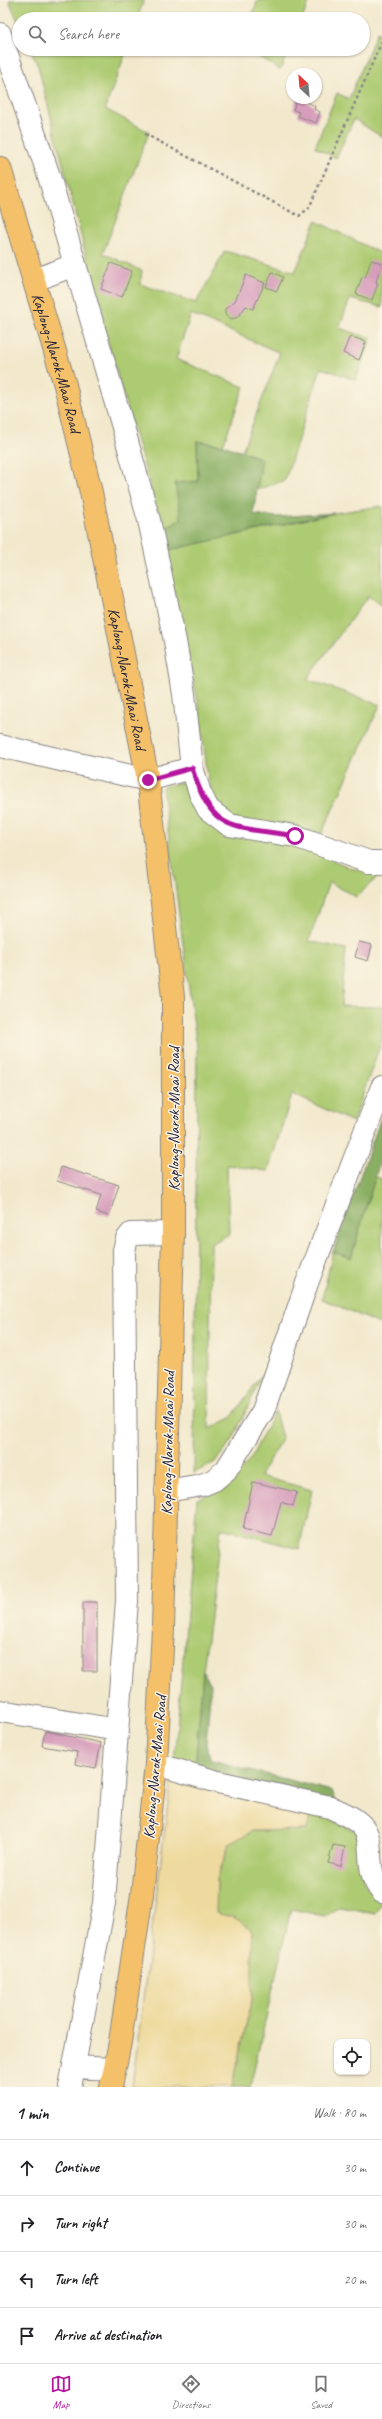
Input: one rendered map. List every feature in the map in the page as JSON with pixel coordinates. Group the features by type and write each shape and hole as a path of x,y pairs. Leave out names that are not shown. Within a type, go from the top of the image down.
{"highway":[{"name":"Kaplong-Narok-Maai Road","path":"0,168 35,280 65,385 91,492 148,780 173,996 173,1233 163,1628 156,1764 142,1894 112,2078"}],"street":[{"path":"0,34 48,173 74,265 123,426 149,520 184,694 192,768 200,793 208,809 229,825 295,836 369,862 382,862"},
{"path":"35,280 74,265"},
{"path":"0,746 148,780 192,768"},
{"path":"166,1491 202,1485 214,1480 226,1470 262,1411 307,1283 382,1087"},
{"path":"112,2078 72,2077 104,1903 127,1601 124,1250 127,1239 131,1234 173,1233"},
{"path":"0,1711 118,1730"},
{"path":"156,1764 218,1782 330,1807 346,1814 361,1824 366,1831 370,1849 371,1875 382,1892"}],"path":[{"path":"145,134 299,216 309,208 382,41"}],"green space":[{"path":"9,0 144,0 140,12 14,12"},
{"path":"258,0 310,0 305,12 253,12"},
{"path":"377,32 382,35 382,137 354,119 336,158 315,147 337,93 349,99 367,56 370,56 370,49"},
{"path":"33,56 124,56 105,109 149,132 103,253 142,271 140,284 196,303 225,251 295,272 316,221 382,254 382,307 350,299 339,328 371,338 356,380 321,368 285,480 257,490 262,459 242,451 280,353 191,314 176,359 244,387 223,445 197,441 198,482 181,519 163,530 110,350 38,66"},
{"path":"257,56 286,56 280,70"},
{"path":"197,441 223,445 262,459 253,514 277,517 334,513 165,551 163,530 181,519 175,483 198,481"},
{"path":"382,506 382,606 368,596 307,679 380,705 322,833 232,820 216,805 208,778 199,706 165,551 334,513"},
{"path":"189,781 201,814 305,848 353,869 382,870 382,873 356,897 329,882 309,941 346,949 341,1006 382,1007 382,1040 353,1122 292,1094 268,1171 227,1165 229,1234 211,1244 209,1429 231,1418 264,1372 232,1441 215,1462 194,1473 197,1048 162,787"},
{"path":"382,1115 382,1155 351,1258 333,1252"},
{"path":"374,1176 382,1179 382,1325 322,1299 333,1252 351,1258"},
{"path":"275,1411 282,1438 260,1476 312,1490 299,1549 221,1528 203,1672 195,1769 174,1762 197,1499 225,1489 251,1458"},
{"path":"203,1672 211,1684 206,1744 211,1760 332,1791 338,1805 195,1769"},
{"path":"311,1810 358,1832 364,1883 382,1903 375,1913 340,1907 324,1916 291,1909 250,2087 232,2087 252,1998 216,1913 217,1879 229,1844 252,1831 307,1830"}],"sand":[{"path":"171,1780 311,1810 307,1830 252,1831 229,1844 217,1879 216,1913 235,1918 252,1930 252,1998 232,2087 132,2087"}],"building":[{"path":"295,104 310,104 315,106 314,109 320,112 316,123 298,116 299,112 293,110"},
{"path":"371,260 382,263 376,282 378,283 372,300 356,294 362,277 365,278"},
{"path":"111,263 132,271 122,297 101,289"},
{"path":"272,272 283,277 277,291 266,287"},
{"path":"246,275 265,283 253,309 246,306 238,317 231,319 225,314 225,309 235,301"},
{"path":"350,336 366,342 359,360 343,353"},
{"path":"359,942 372,945 368,961 355,957"},
{"path":"61,1167 119,1185 109,1216 96,1212 101,1195 57,1181"},
{"path":"253,1482 297,1492 293,1506 281,1502 272,1536 243,1529"},
{"path":"83,1602 97,1602 97,1671 83,1671"},
{"path":"45,1731 101,1743 96,1768 75,1764 77,1752 42,1746"},
{"path":"333,1845 345,1847 341,1866 328,1863"}],"route":[{"path":"148,780 192,768 200,793 208,809 219,819 229,825 295,836"}]}
